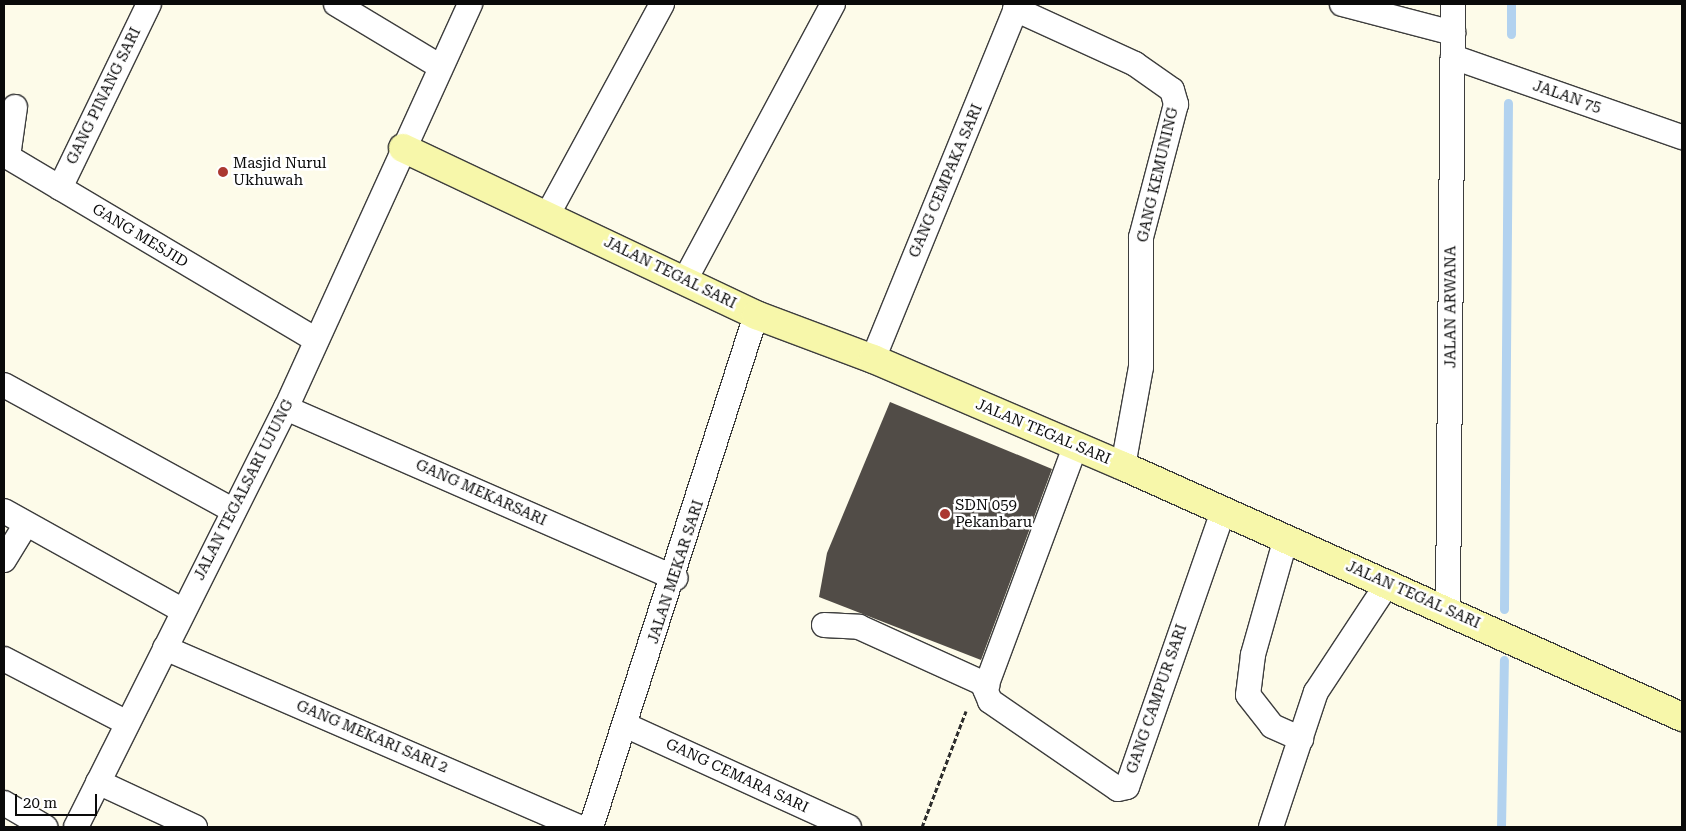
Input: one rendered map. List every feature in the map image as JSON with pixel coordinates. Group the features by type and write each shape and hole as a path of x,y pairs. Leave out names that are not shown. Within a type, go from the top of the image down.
{"street":[{"name":"GANG PINANG SARI","path":"60,188 149,4"},
{"path":"336,4 439,66"},
{"name":"JALAN TEGALSARI UJUNG","path":"76,827 182,610 286,408 439,66 470,4"},
{"path":"548,214 662,4"},
{"path":"684,280 833,4"},
{"path":"1342,4 1453,33"},
{"name":"JALAN ARWANA","path":"1448,610 1453,4"},
{"name":"GANG CEMPAKA SARI","path":"873,359 1017,7"},
{"name":"GANG KEMUNING","path":"1017,7 1135,64 1172,90 1176,104 1141,237 1141,367 1123,466"},
{"name":"JALAN 75","path":"1453,57 1682,137"},
{"name":"GANG MESJID","path":"15,107 8,157 316,340"},
{"name":"JALAN TEGAL SARI","path":"403,148 548,214 756,315 873,359 1123,466 1682,716"},
{"name":"JALAN MEKAR SARI","path":"591,827 675,578 756,315"},
{"path":"4,385 234,511"},
{"name":"GANG MEKARSARI","path":"286,408 675,578"},
{"path":"824,625 859,627 982,682 1075,447"},
{"path":"4,511 182,610"},
{"name":"GANG CAMPUR SARI","path":"982,682 990,701 1118,789 1124,789 1223,511"},
{"path":"4,560 26,524"},
{"path":"1286,538 1253,655 1248,695 1272,726 1300,739"},
{"path":"1271,827 1316,692 1388,583"},
{"name":"GANG MEKARI SARI 2","path":"165,648 579,827"},
{"path":"4,659 127,723"},
{"name":"GANG CEMARA SARI","path":"625,724 848,827"},
{"path":"98,782 195,827"},
{"path":"4,803 45,827"}],"path":[{"path":"922,827 982,682"}],"building":[{"name":"SDN 059 Pekanbaru","path":"890,402 1052,469 981,660 819,597 827,553"}],"waterway":[{"path":"1511,4 1511,34"},
{"path":"1504,609 1508,103"},
{"path":"1501,827 1504,660"}],"place":[{"name":"Masjid Nurul Ukhuwah","path":"223,172"},
{"name":"SDN 059 Pekanbaru","path":"945,514"}]}
